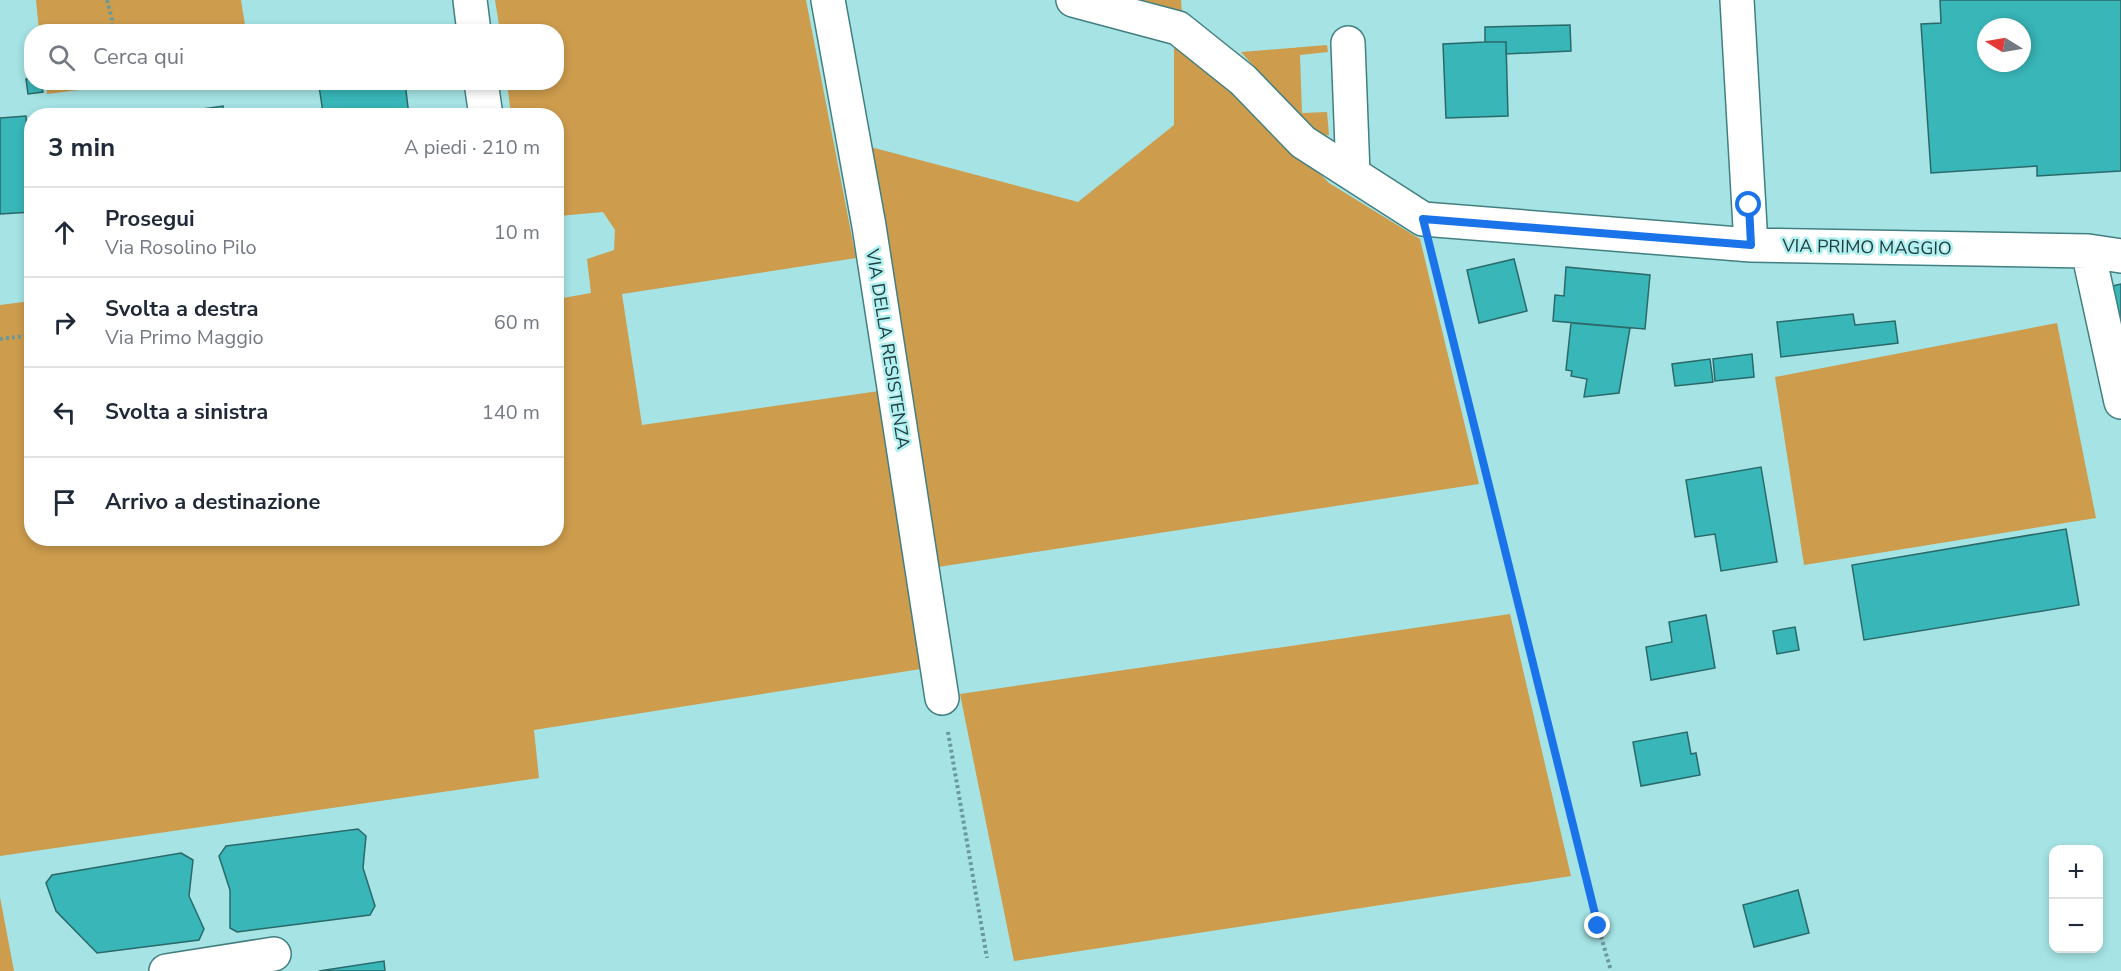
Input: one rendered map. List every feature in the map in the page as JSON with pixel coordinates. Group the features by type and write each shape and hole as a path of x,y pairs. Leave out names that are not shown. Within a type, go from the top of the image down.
{"street":[{"path":"470,0 473,24"},
{"name":"VIA DELLA RESISTENZA","path":"828,0 869,226 942,698"},
{"name":"VIA PRIMO MAGGIO","path":"1073,0 1178,28 1243,80 1303,142 1423,219 1751,245 2088,251 2121,256"},
{"path":"1737,0 1751,245"},
{"path":"1348,43 1353,174"},
{"path":"483,90 485,108"},
{"path":"2088,251 2121,402"},
{"path":"166,971 274,954"}],"path":[{"path":"107,0 112,24"},
{"path":"1423,219 1611,971"},
{"path":"0,339 24,336"},
{"path":"942,698 987,958"}],"shaded area":[{"path":"36,0 241,0 245,24 38,24"},
{"path":"495,0 806,0 856,258 622,294 642,425 879,391 927,668 534,730 539,778 0,856 0,305 24,302 24,546 564,546 564,298 591,293 587,259 614,250 615,230 603,212 564,216 564,108 510,108 508,90 564,90 564,24 499,24"},
{"path":"1134,0 1181,0 1182,12"},
{"path":"1174,41 1239,90 1329,183 1420,239 1479,484 938,567 863,145 1078,202 1174,125"},
{"path":"1327,45 1328,52 1300,55 1302,113 1327,112 1329,135 1322,136 1311,131 1241,52"},
{"path":"47,90 79,90 47,94"},
{"path":"2057,323 2096,518 1804,565 1775,377"},
{"path":"1510,614 1571,876 1014,961 960,694"},
{"path":"0,897 14,971 0,971"}],"building":[{"path":"1940,0 2121,0 2121,171 2037,176 2037,166 1931,173 1921,24 1941,23"},
{"path":"1570,25 1571,51 1506,54 1506,42 1485,42 1485,27"},
{"path":"1506,42 1508,116 1446,118 1443,44"},
{"path":"27,90 43,90 43,92 28,94"},
{"path":"320,90 406,90 408,108 322,108"},
{"path":"24,116 24,212 0,214 0,118"},
{"path":"1514,259 1527,311 1479,323 1467,270"},
{"path":"1566,267 1650,275 1645,329 1553,321 1555,295 1564,296"},
{"path":"2121,284 2121,337 2108,287"},
{"path":"1853,314 1855,325 1895,321 1898,343 1781,357 1777,322"},
{"path":"1571,323 1630,328 1619,393 1584,397 1587,379 1571,376 1572,371 1566,370"},
{"path":"1752,354 1754,377 1715,381 1713,359"},
{"path":"1710,359 1713,382 1675,386 1672,364"},
{"path":"1761,467 1777,562 1721,571 1715,534 1695,537 1686,480"},
{"path":"2066,529 2079,605 1864,640 1852,565"},
{"path":"1706,615 1715,668 1651,680 1646,647 1672,642 1669,622"},
{"path":"1795,627 1799,650 1777,654 1773,631"},
{"path":"1687,732 1691,754 1696,753 1700,775 1641,786 1633,742"},
{"path":"358,829 366,836 363,868 375,906 370,915 237,932 230,928 230,890 219,856 226,846"},
{"path":"181,853 193,860 189,896 204,929 199,940 97,953 56,911 46,883 52,875"},
{"path":"1798,890 1809,933 1754,947 1743,905"},
{"path":"384,961 385,971 319,971"}],"route":[{"path":"1598,926 1423,219 1751,245 1749,205"}]}
